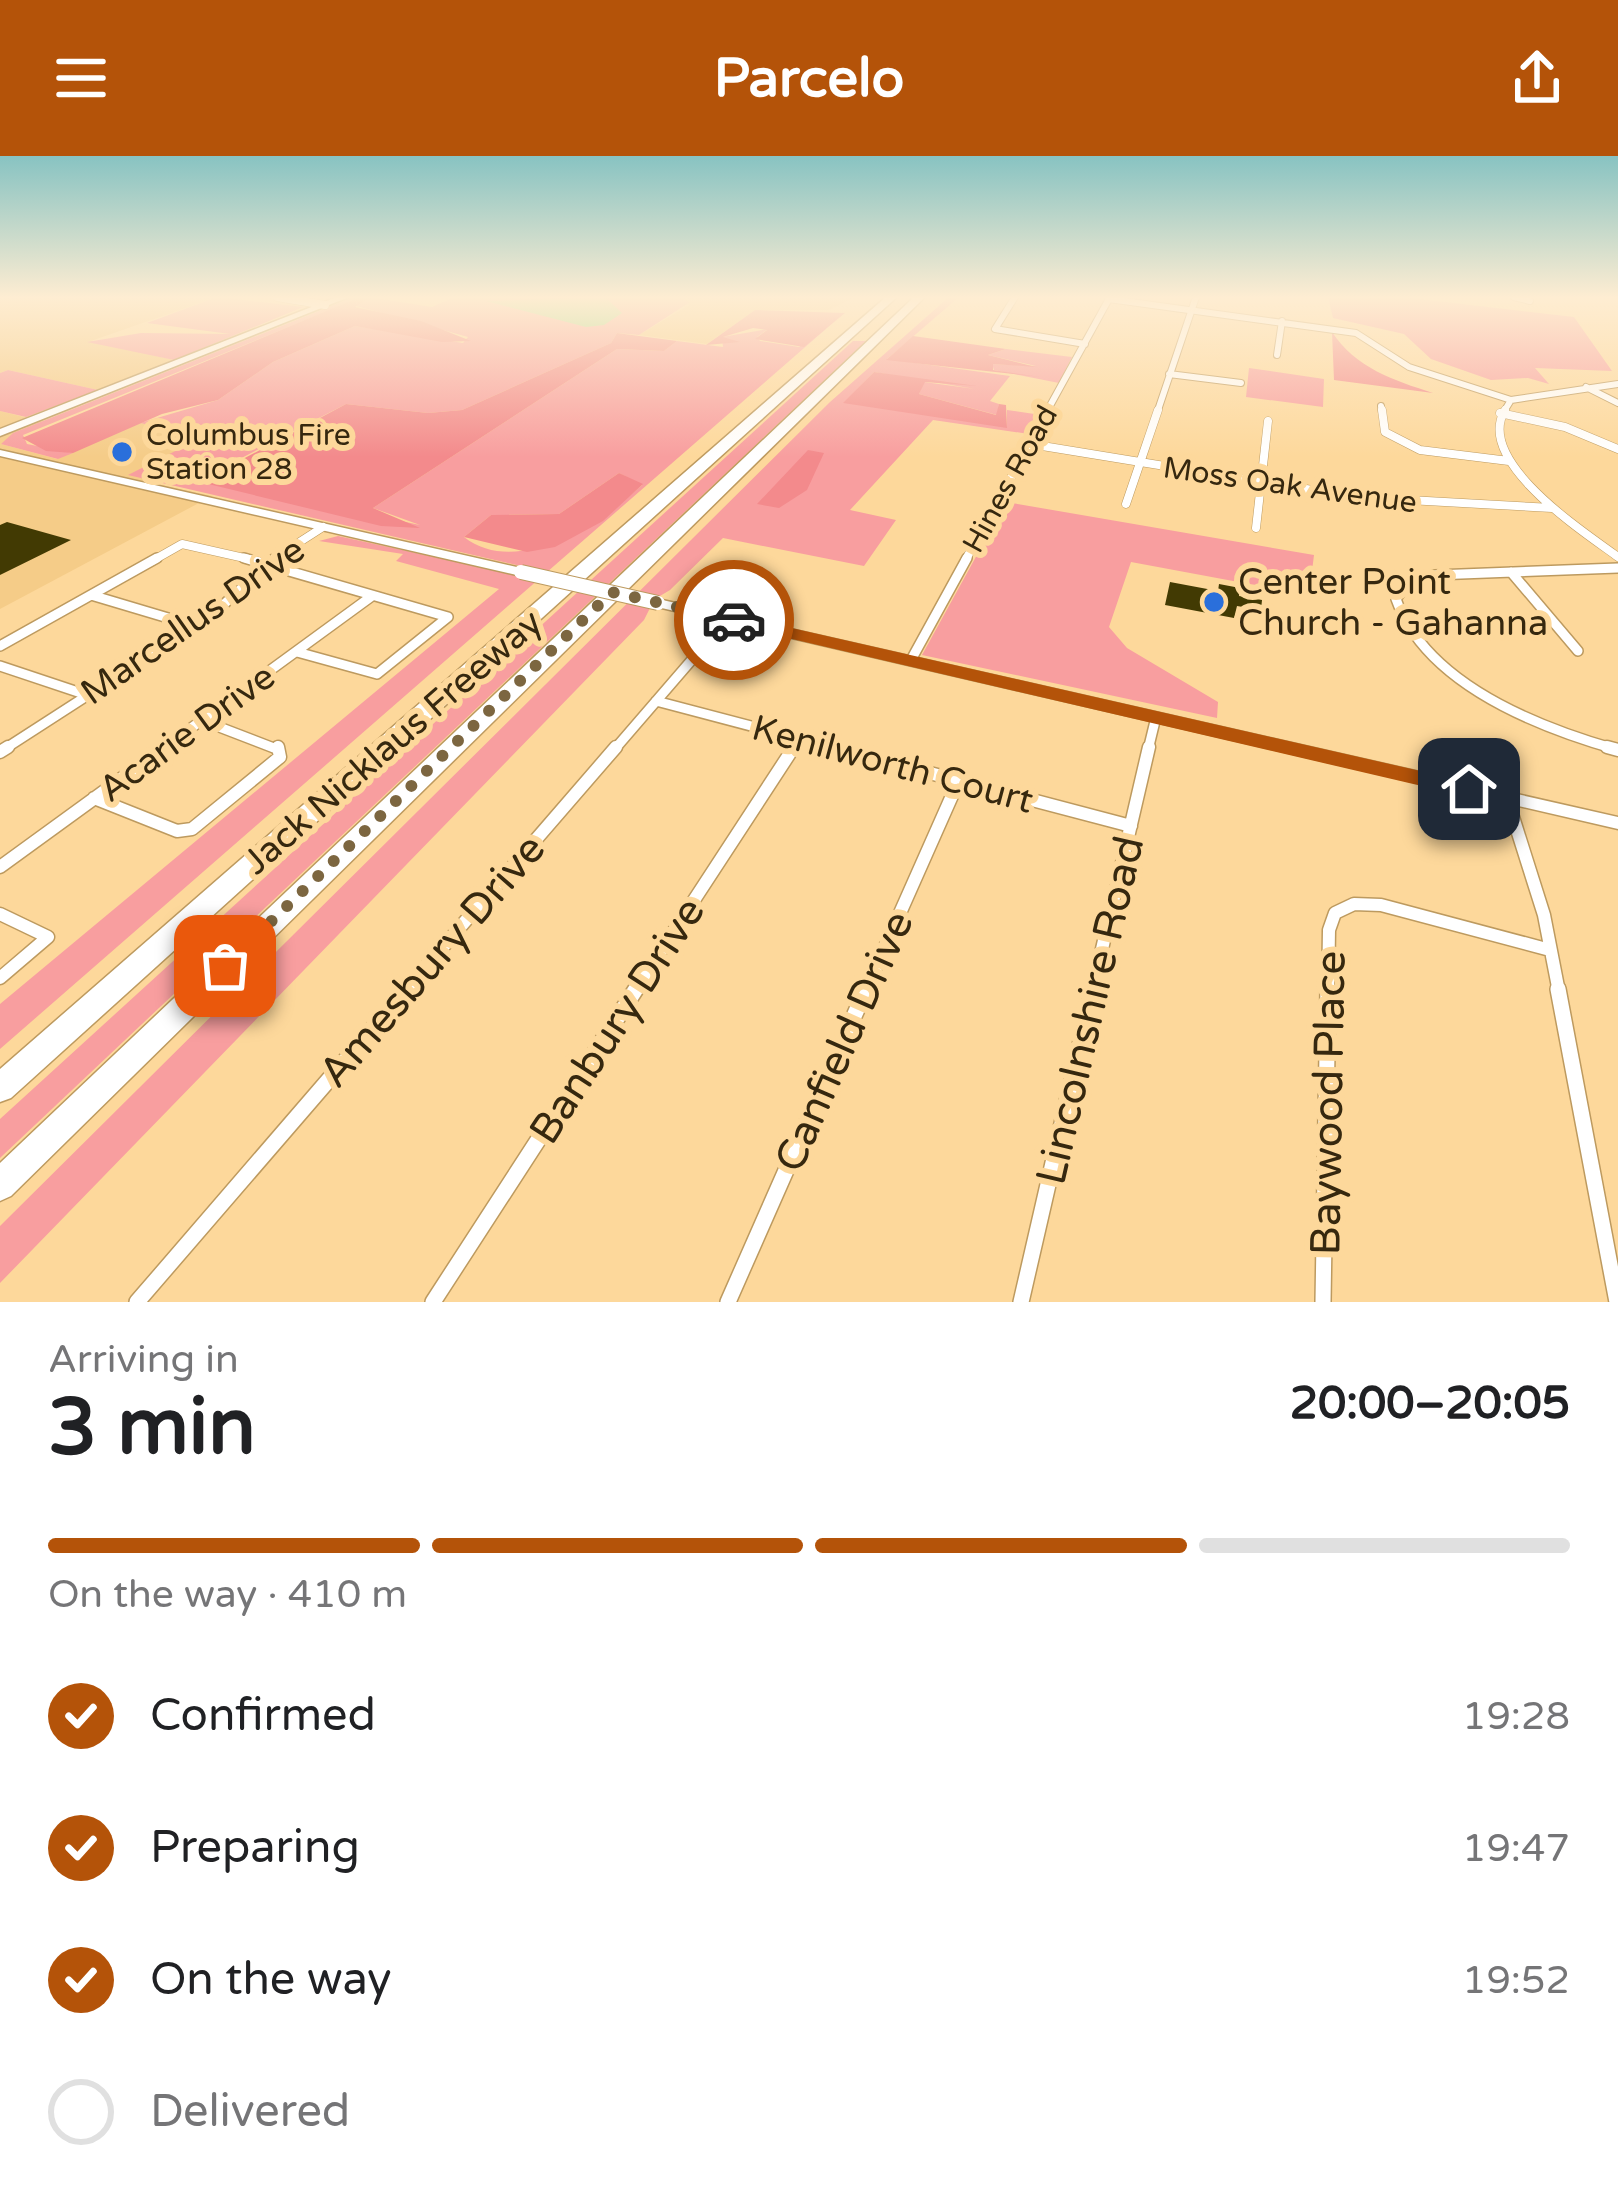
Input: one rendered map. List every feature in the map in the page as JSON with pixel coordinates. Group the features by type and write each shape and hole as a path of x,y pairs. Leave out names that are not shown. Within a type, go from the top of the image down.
{"highway":[{"path":"300,819 813,350"},
{"name":"Jack Nicklaus Freeway","path":"0,1088 833,350"},
{"name":"Jack Nicklaus Freeway","path":"0,1185 867,350"},
{"path":"838,379 873,350"}],"main road":[{"path":"0,433 210,350"},
{"path":"0,453 1618,824"}],"street":[{"name":"Hines Road","path":"910,660 1081,350"},
{"path":"1126,503 1177,350"},
{"path":"1277,356 1278,350"},
{"path":"1383,350 1409,367 1511,400 1618,384"},
{"path":"1169,374 1241,383"},
{"path":"1583,386 1618,403"},
{"path":"1500,413 1511,400"},
{"path":"1381,406 1385,432 1403,445 1509,461"},
{"path":"1500,413 1565,427 1618,448"},
{"path":"1500,413 1509,461 1552,508 1618,557"},
{"path":"1256,528 1268,421"},
{"name":"Moss Oak Avenue","path":"1030,444 1261,484 1480,509 1552,508"},
{"name":"Marcellus Drive","path":"3,746 195,626 264,566 322,527"},
{"path":"0,646 182,544 448,617 377,674 297,652"},
{"path":"1618,568 1435,574 1408,583 1396,598 1404,628 1490,697 1543,726 1618,750"},
{"path":"1511,572 1578,651"},
{"path":"91,595 195,626"},
{"name":"Acarie Drive","path":"0,867 372,596"},
{"name":"Amesbury Drive","path":"136,1302 728,619"},
{"path":"0,666 87,695"},
{"name":"Kenilworth Court","path":"656,701 1131,826"},
{"name":"Lincolnshire Road","path":"1021,1302 1156,718"},
{"path":"94,799 177,831 192,829 280,757 278,747 201,720"},
{"name":"Banbury Drive","path":"433,1302 799,739"},
{"name":"Canfield Drive","path":"728,1302 959,780"},
{"path":"1507,798 1550,950 1617,1302"},
{"name":"Baywood Place","path":"1323,1302 1329,930 1335,913 1354,904 1381,905 1550,950"},
{"path":"0,914 48,937 0,978"}],"shaded area":[{"path":"0,350 132,350 174,360 98,390 8,370 0,373"},
{"path":"128,350 197,350 174,360"},
{"path":"220,350 231,350 23,435 27,444 73,453 58,459 1,444 13,433"},
{"path":"232,350 299,350 273,362 218,400 162,414 73,453 46,451 22,438"},
{"path":"299,350 594,350 462,410 428,413 346,404 201,479 420,525 373,508 615,350 801,350 0,1049 0,1004 499,589 396,561 403,554 319,541 338,536 522,576 542,571 128,475 203,437 140,423 218,400 273,362","holes":["619,473 642,485 605,515 534,549 509,552 464,537 491,515 559,514"]},
{"path":"594,350 615,350 373,508 420,528 381,526 200,482 346,404 428,413 462,410"},
{"path":"843,350 856,350 0,1158 0,1119"},
{"path":"888,350 897,350 887,359 1010,376 990,401 999,404 997,415 919,394 924,382 975,389 874,372 845,402 1007,427 1007,410 1041,415 1029,434 933,420 850,510 896,520 864,566 723,538 670,590 660,596 647,594 651,606 644,620 0,1283 0,1226 830,402"},
{"path":"897,350 1002,350 988,355 1036,367 993,364 993,370 1040,377 886,360"},
{"path":"1018,350 1072,357 1059,383 994,370 992,364 1036,366 988,355"},
{"path":"1333,350 1348,350 1390,377 1433,393 1334,380"},
{"path":"1422,350 1598,350 1612,371 1535,368 1549,384 1528,378 1491,380 1431,359"},
{"path":"1249,368 1324,379 1323,407 1246,397"},
{"path":"8,370 98,390 26,417 0,411 0,373"},
{"path":"874,372 977,386 925,382 919,394 996,415 999,404 1006,405 1007,428 843,403"},
{"path":"0,411 44,422 1,444 57,459 140,423 205,436 157,484 212,496 0,609"},
{"path":"808,450 824,453 807,490 779,508 757,504"},
{"path":"619,473 643,484 603,521 555,547 527,552 464,537 491,515 559,514"},
{"path":"1006,502 1314,555 1309,595 1131,562 1109,627 1127,648 1218,702 1217,718 922,655"}],"building":[{"path":"7,522 71,540 0,575 0,525"},
{"name":"Center Point Church - Gahanna","path":"1170,582 1218,591 1219,584 1240,588 1239,596 1262,600 1261,610 1237,606 1234,618 1165,605"}],"way so far":[{"path":"225,966 612,592 734,620"}],"place":[{"name":"Columbus Fire Station 28","path":"122,452"},
{"name":"Center Point Church - Gahanna","path":"1214,602"}],"route":[{"path":"734,620 1469,789"}]}
